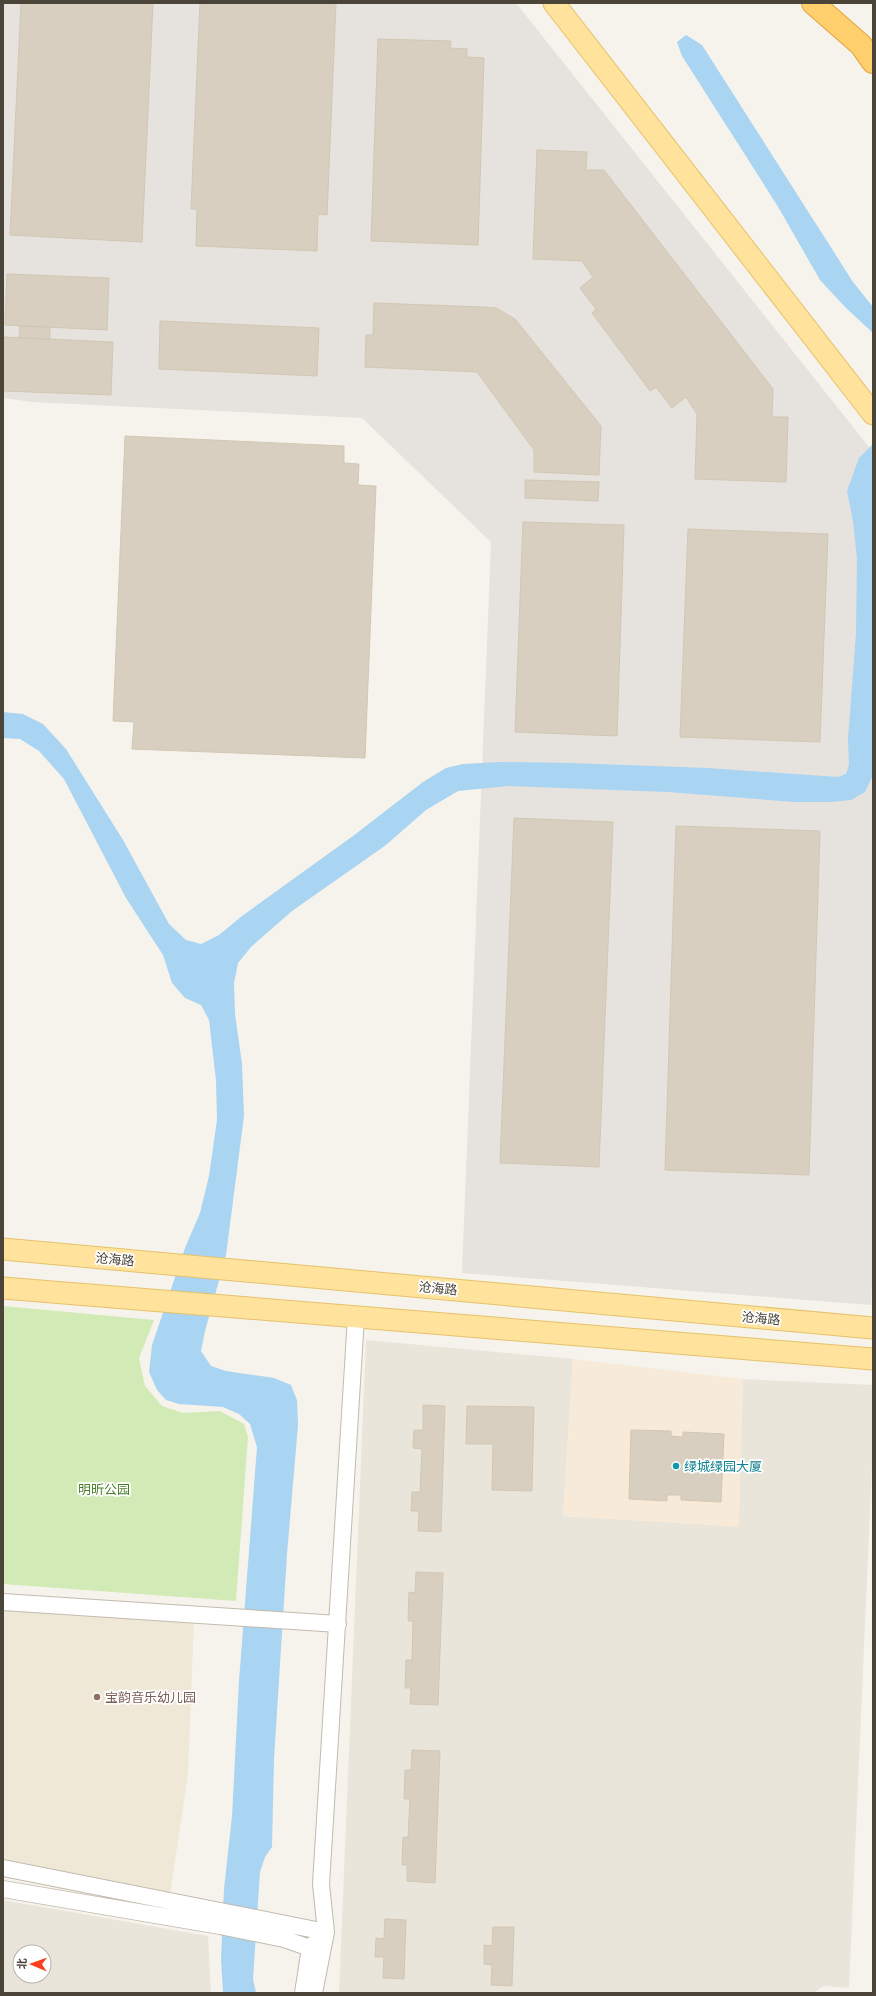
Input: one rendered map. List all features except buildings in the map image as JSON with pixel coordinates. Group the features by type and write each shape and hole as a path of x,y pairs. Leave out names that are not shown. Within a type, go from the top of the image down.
{"highway":[{"path":"813,3 861,45 873,62"}],"main road":[{"path":"554,3 873,414"},
{"name":"沧海路","path":"3,1248 873,1328"},
{"path":"3,1288 873,1360"}],"street":[{"path":"314,1993 326,1932 320,1884 338,1624 356,1317"},
{"path":"3,1602 338,1624"},
{"path":"3,1868 281,1931 326,1932"},
{"path":"3,1889 220,1918"},
{"path":"281,1931 310,1948"},
{"path":"303,1993 310,1948 326,1932"}],"shaded area":[{"path":"3,3 516,3 873,452 873,1259 871,1305 462,1273 491,542 362,418 32,402 3,398"},
{"path":"366,1340 573,1359 563,1516 738,1526 743,1379 873,1385 873,1443 849,1988 824,1986 813,1993 339,1993"},
{"path":"573,1359 743,1379 739,1527 563,1516"},
{"name":"宝韵音乐幼儿园","path":"3,1604 194,1619 188,1774 170,1895 3,1865"},
{"path":"3,1900 208,1936 211,1993 3,1993"}],"green space":[{"name":"明昕公园","path":"3,1306 154,1320 139,1358 145,1386 162,1406 183,1413 220,1411 244,1424 248,1437 236,1601 3,1584"}],"water":[{"path":"686,35 702,45 853,282 873,307 873,333 846,308 820,280 777,205 682,56 677,42"},
{"path":"873,444 873,775 865,792 851,800 829,802 795,802 668,792 508,786 458,791 426,810 386,845 292,911 251,947 238,963 234,983 235,1014 242,1064 244,1116 226,1255 201,1351 211,1366 226,1371 274,1378 291,1385 297,1400 298,1425 287,1554 274,1759 272,1847 265,1857 260,1872 253,1979 256,1993 223,1993 221,1959 224,1889 232,1816 239,1681 257,1447 250,1424 239,1414 223,1407 179,1404 166,1400 157,1390 149,1372 152,1345 185,1248 200,1213 209,1176 217,1120 216,1080 209,1020 201,1005 185,998 172,983 163,955 126,898 64,779 39,751 20,739 3,738 3,712 23,714 43,724 66,749 123,840 169,924 186,940 201,944 219,935 242,916 353,836 423,782 446,768 463,764 500,762 570,763 708,768 838,777 846,774 849,765 848,739 856,634 857,559 853,521 847,491 859,458"}],"place":[{"name":"绿城绿园大厦","path":"676,1466"},
{"name":"宝韵音乐幼儿园","path":"97,1697"}]}
